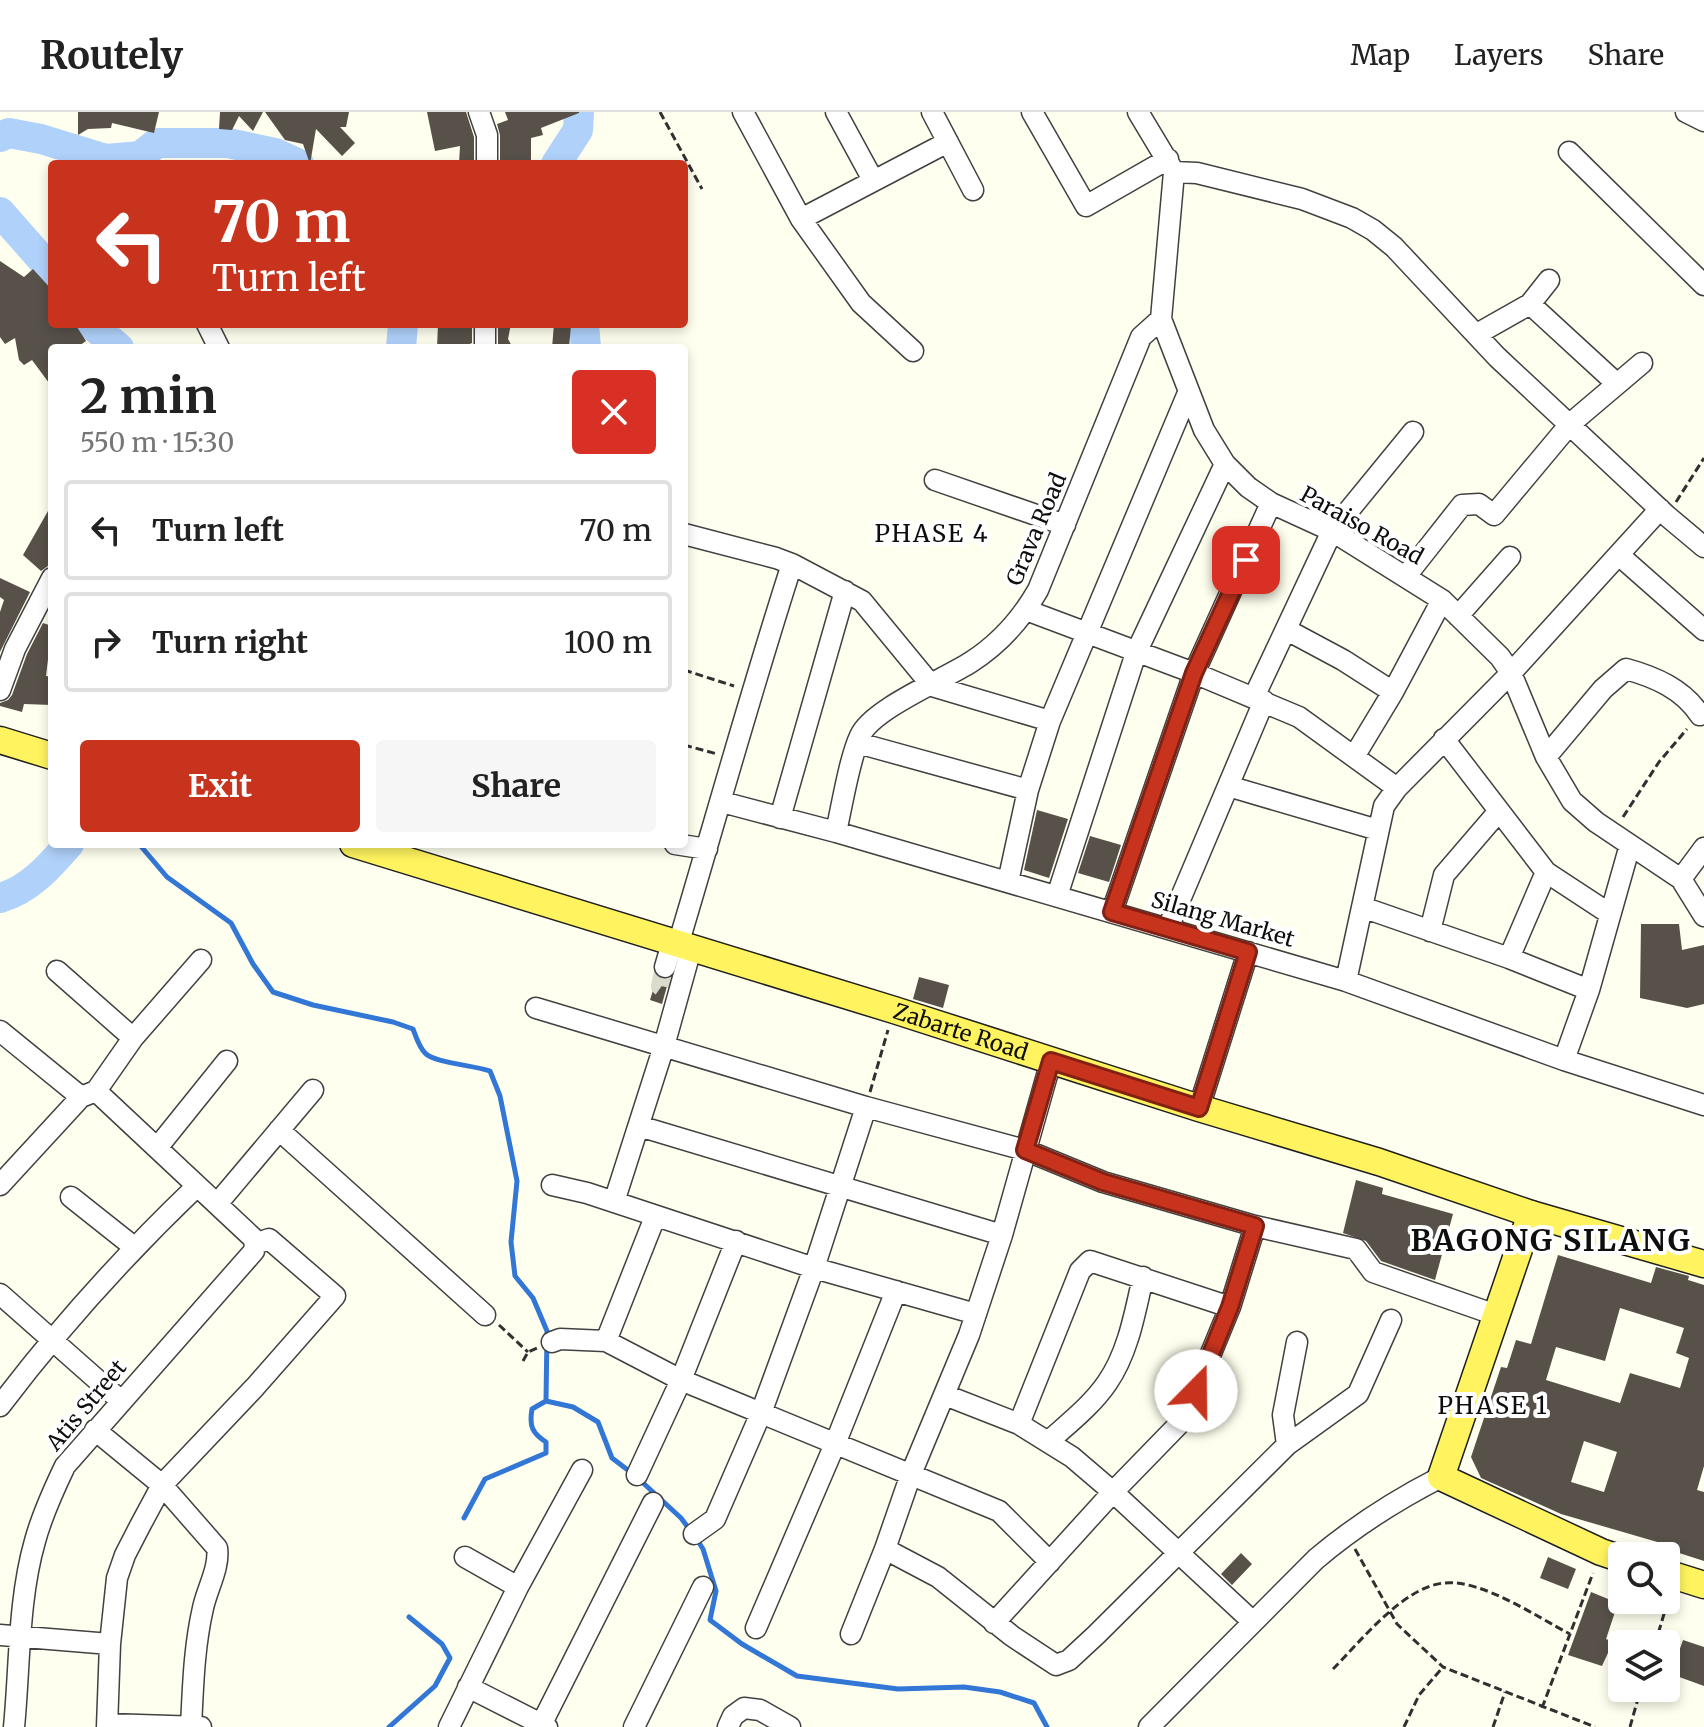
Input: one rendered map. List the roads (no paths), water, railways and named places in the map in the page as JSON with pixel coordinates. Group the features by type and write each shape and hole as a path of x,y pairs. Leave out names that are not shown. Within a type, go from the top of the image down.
{"main road":[{"path":"0,740 48,755"},
{"name":"Zabarte Road","path":"365,848 676,951 894,1010 1379,1162 1531,1214 1704,1264"},
{"path":"1531,1214 1441,1477 1608,1553"},
{"path":"1680,1577 1704,1585"}],"street":[{"path":"479,112 487,135 487,160"},
{"path":"743,112 801,219 861,303 913,351"},
{"path":"836,112 873,180"},
{"path":"932,112 973,190"},
{"path":"1032,112 1086,206 1171,165"},
{"path":"1138,112 1171,165 1302,199 1352,218 1373,230 1394,247 1497,357 1663,513 1704,547"},
{"path":"1686,112 1704,121"},
{"path":"801,219 948,142"},
{"path":"1569,152 1704,285"},
{"name":"Paraiso Road","path":"1171,165 1161,319 1204,430 1225,464 1248,487 1271,503 1332,531 1442,600 1500,657 1511,673 1546,757 1572,801 1584,813 1681,879 1703,909"},
{"path":"1477,334 1530,304 1549,280"},
{"path":"1530,304 1616,383"},
{"name":"Grava Road","path":"836,832 860,735 872,719 974,660 1026,610 1038,590 1141,337 1161,319"},
{"path":"1406,576 1462,505 1479,504 1494,515 1570,424 1642,363"},
{"path":"1008,882 1028,790 1050,721 1188,393"},
{"path":"1168,928 1228,786 1287,630 1332,531 1413,432"},
{"path":"1057,896 1136,653 1225,464"},
{"path":"935,480 1065,525"},
{"path":"1112,912 1194,673 1271,503"},
{"path":"1346,981 1384,806 1397,788 1663,513"},
{"path":"688,535 788,563 845,591 867,606 932,686 1050,721"},
{"path":"1620,556 1704,630"},
{"path":"1458,616 1510,557"},
{"path":"614,1202 664,1046 674,992 676,951 722,802 788,563"},
{"path":"0,690 15,649 48,586"},
{"path":"780,818 845,591"},
{"path":"1355,755 1442,600"},
{"path":"1026,610 1194,673 1299,717 1397,788"},
{"path":"1287,630 1393,692"},
{"path":"1546,757 1603,689 1626,669 1652,676 1691,701 1702,714"},
{"path":"1444,739 1546,872 1610,914"},
{"path":"858,743 1028,790"},
{"path":"1228,786 1378,830"},
{"name":"Silang Market","path":"722,802 836,832 1346,981 1564,1060 1704,1105"},
{"path":"1430,931 1444,875 1499,811"},
{"path":"1564,1060 1589,990 1610,914 1621,839"},
{"path":"688,846 707,849"},
{"path":"1681,879 1704,848"},
{"path":"1509,958 1546,872"},
{"path":"1362,907 1509,958 1589,990"},
{"path":"1199,1108 1248,952"},
{"path":"0,1185 88,1094 201,960"},
{"path":"57,971 133,1038"},
{"path":"536,1008 866,1107 1025,1150 1103,1182 1255,1226 1356,1249 1373,1272 1496,1315"},
{"path":"2,1036 88,1094 157,1148 253,1238 255,1244 269,1239 335,1296 255,1387 162,1485 125,1555 117,1578 110,1644 108,1725 201,1727"},
{"path":"157,1148 227,1061"},
{"path":"851,1634 976,1314 1002,1235 1051,1061"},
{"path":"217,1204 313,1090"},
{"path":"694,1534 715,1519 761,1413 814,1268 866,1107"},
{"path":"639,1126 1002,1235"},
{"path":"279,1130 485,1315"},
{"path":"552,1185 614,1202 814,1268 976,1314"},
{"path":"0,1406 134,1247 196,1187"},
{"path":"71,1197 134,1247"},
{"path":"606,1341 655,1217"},
{"path":"994,1623 1184,1419 1230,1307 1255,1226"},
{"path":"637,1475 681,1380 736,1241"},
{"name":"Atis Street","path":"10,1720 34,1543 65,1466 254,1251 255,1244"},
{"path":"1019,1424 1085,1264 1090,1261 1230,1307"},
{"path":"1049,1441 1090,1403 1118,1365 1143,1277"},
{"path":"756,1628 896,1291"},
{"path":"0,1294 120,1400"},
{"path":"885,1549 938,1577 994,1623 1046,1660 1060,1665 1096,1635 1287,1445 1362,1389 1391,1320"},
{"path":"548,1343 560,1339 606,1341 681,1380 999,1511 1050,1562"},
{"path":"1287,1445 1283,1415 1297,1342"},
{"path":"945,1395 1019,1424 1049,1441 1113,1492 1252,1621"},
{"path":"95,1430 162,1485 212,1540 219,1557 203,1608 196,1651 191,1727"},
{"path":"449,1727 518,1587 582,1470"},
{"path":"1152,1726 1252,1621 1346,1534 1385,1507 1441,1477"},
{"path":"468,1687 543,1726 653,1503"},
{"path":"465,1557 518,1587"},
{"path":"634,1727 703,1587"},
{"path":"0,1635 110,1644"},
{"path":"728,1727 733,1716 744,1708 760,1710 790,1727"}],"waterway":[{"path":"559,160 578,130 579,112"},
{"path":"0,137 9,133 41,139 106,159 140,156 157,143 228,143 275,153 290,160"},
{"path":"0,212 48,266"},
{"path":"96,328 114,344"},
{"path":"401,344 403,328"},
{"path":"584,328 586,344"},
{"path":"0,898 30,883 65,848"},
{"path":"142,848 167,877 231,923 253,964 273,992 413,1029 421,1048 430,1056 490,1071 500,1096 517,1181 511,1242 515,1276 533,1298 547,1331 546,1401"},
{"path":"464,1518 485,1479 546,1453 546,1442 537,1435 531,1420 532,1409 546,1401 573,1407 598,1422 612,1458 633,1474"},
{"path":"641,1481 690,1530"},
{"path":"696,1538 703,1549 716,1591 710,1620 742,1644 797,1676 898,1689 964,1687 1000,1692 1034,1703 1047,1727"},
{"path":"389,1727 435,1686 450,1658 442,1644 409,1617"}],"tunnel":[{"path":"665,967 661,986 668,991"}],"district":[{"name":"PHASE 4","path":"932,534"},
{"name":"BAGONG SILANG","path":"1551,1241"},
{"name":"PHASE 1","path":"1493,1406"}]}
